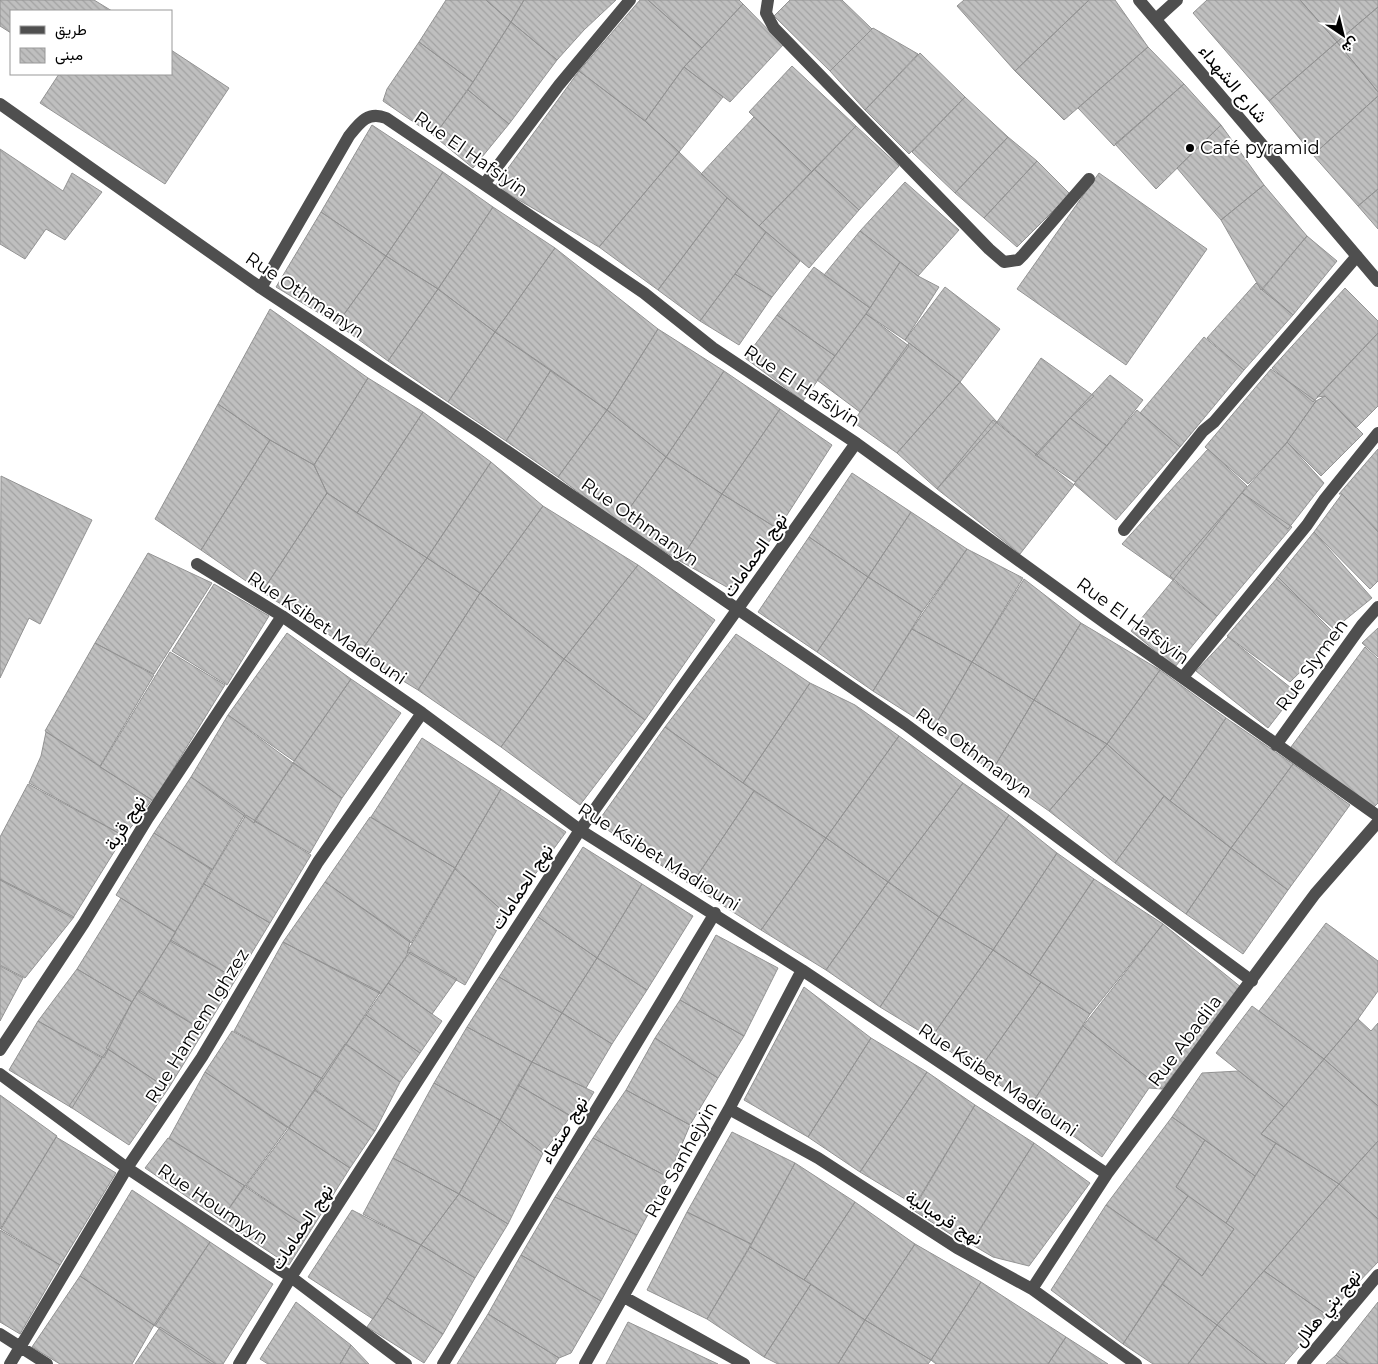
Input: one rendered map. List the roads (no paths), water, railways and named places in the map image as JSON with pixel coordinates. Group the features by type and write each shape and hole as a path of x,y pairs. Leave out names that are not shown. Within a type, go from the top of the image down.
{"street":[{"path":"485,183 559,85 630,0"},
{"path":"768,0 766,13 774,28 997,258 1004,262 1018,260 1089,179"},
{"name":"شارع الشهداء","path":"1139,0 1378,281"},
{"path":"1156,19 1177,0"},
{"name":"Rue Othmanyn","path":"0,104 261,288 482,434 737,611 905,724 1252,980"},
{"name":"Rue El Hafsiyin","path":"261,288 349,136 366,118 372,115 386,118 459,168 485,183 558,236 644,293 713,348 856,443 1276,745 1378,816"},
{"path":"1124,530 1203,431 1214,422 1357,256"},
{"path":"1183,677 1307,525 1324,500 1378,434"},
{"name":"نهج الحمامات","path":"239,1364 290,1276 580,830 856,443"},
{"name":"Rue Ksibet Madiouni","path":"197,564 282,616 422,713 580,830 715,913 1107,1174"},
{"name":"Rue Slymen","path":"1276,745 1362,625 1378,607"},
{"name":"نهج قربة","path":"0,1050 84,924 148,818 282,616"},
{"name":"Rue Hamem lghzez","path":"10,1364 127,1168 202,1057 318,862 422,713"},
{"name":"Rue Abadila","path":"1032,1289 1107,1174 1315,894 1378,822"},
{"name":"نهج صنعاء","path":"443,1364 715,913"},
{"name":"Rue Sanhejyin","path":"584,1364 624,1298 729,1109 802,970"},
{"name":"Rue Houmyyn","path":"0,1074 127,1168 290,1276 406,1364"},
{"name":"نهج قرمبالية","path":"729,1109 818,1158 957,1248 1032,1289 1136,1364"},
{"name":"نهج بني هلال","path":"1303,1364 1378,1275"},
{"path":"624,1298 744,1364"},
{"path":"0,1334 47,1364"}],"place":[{"name":"Café pyramid","path":"1190,148"}]}
